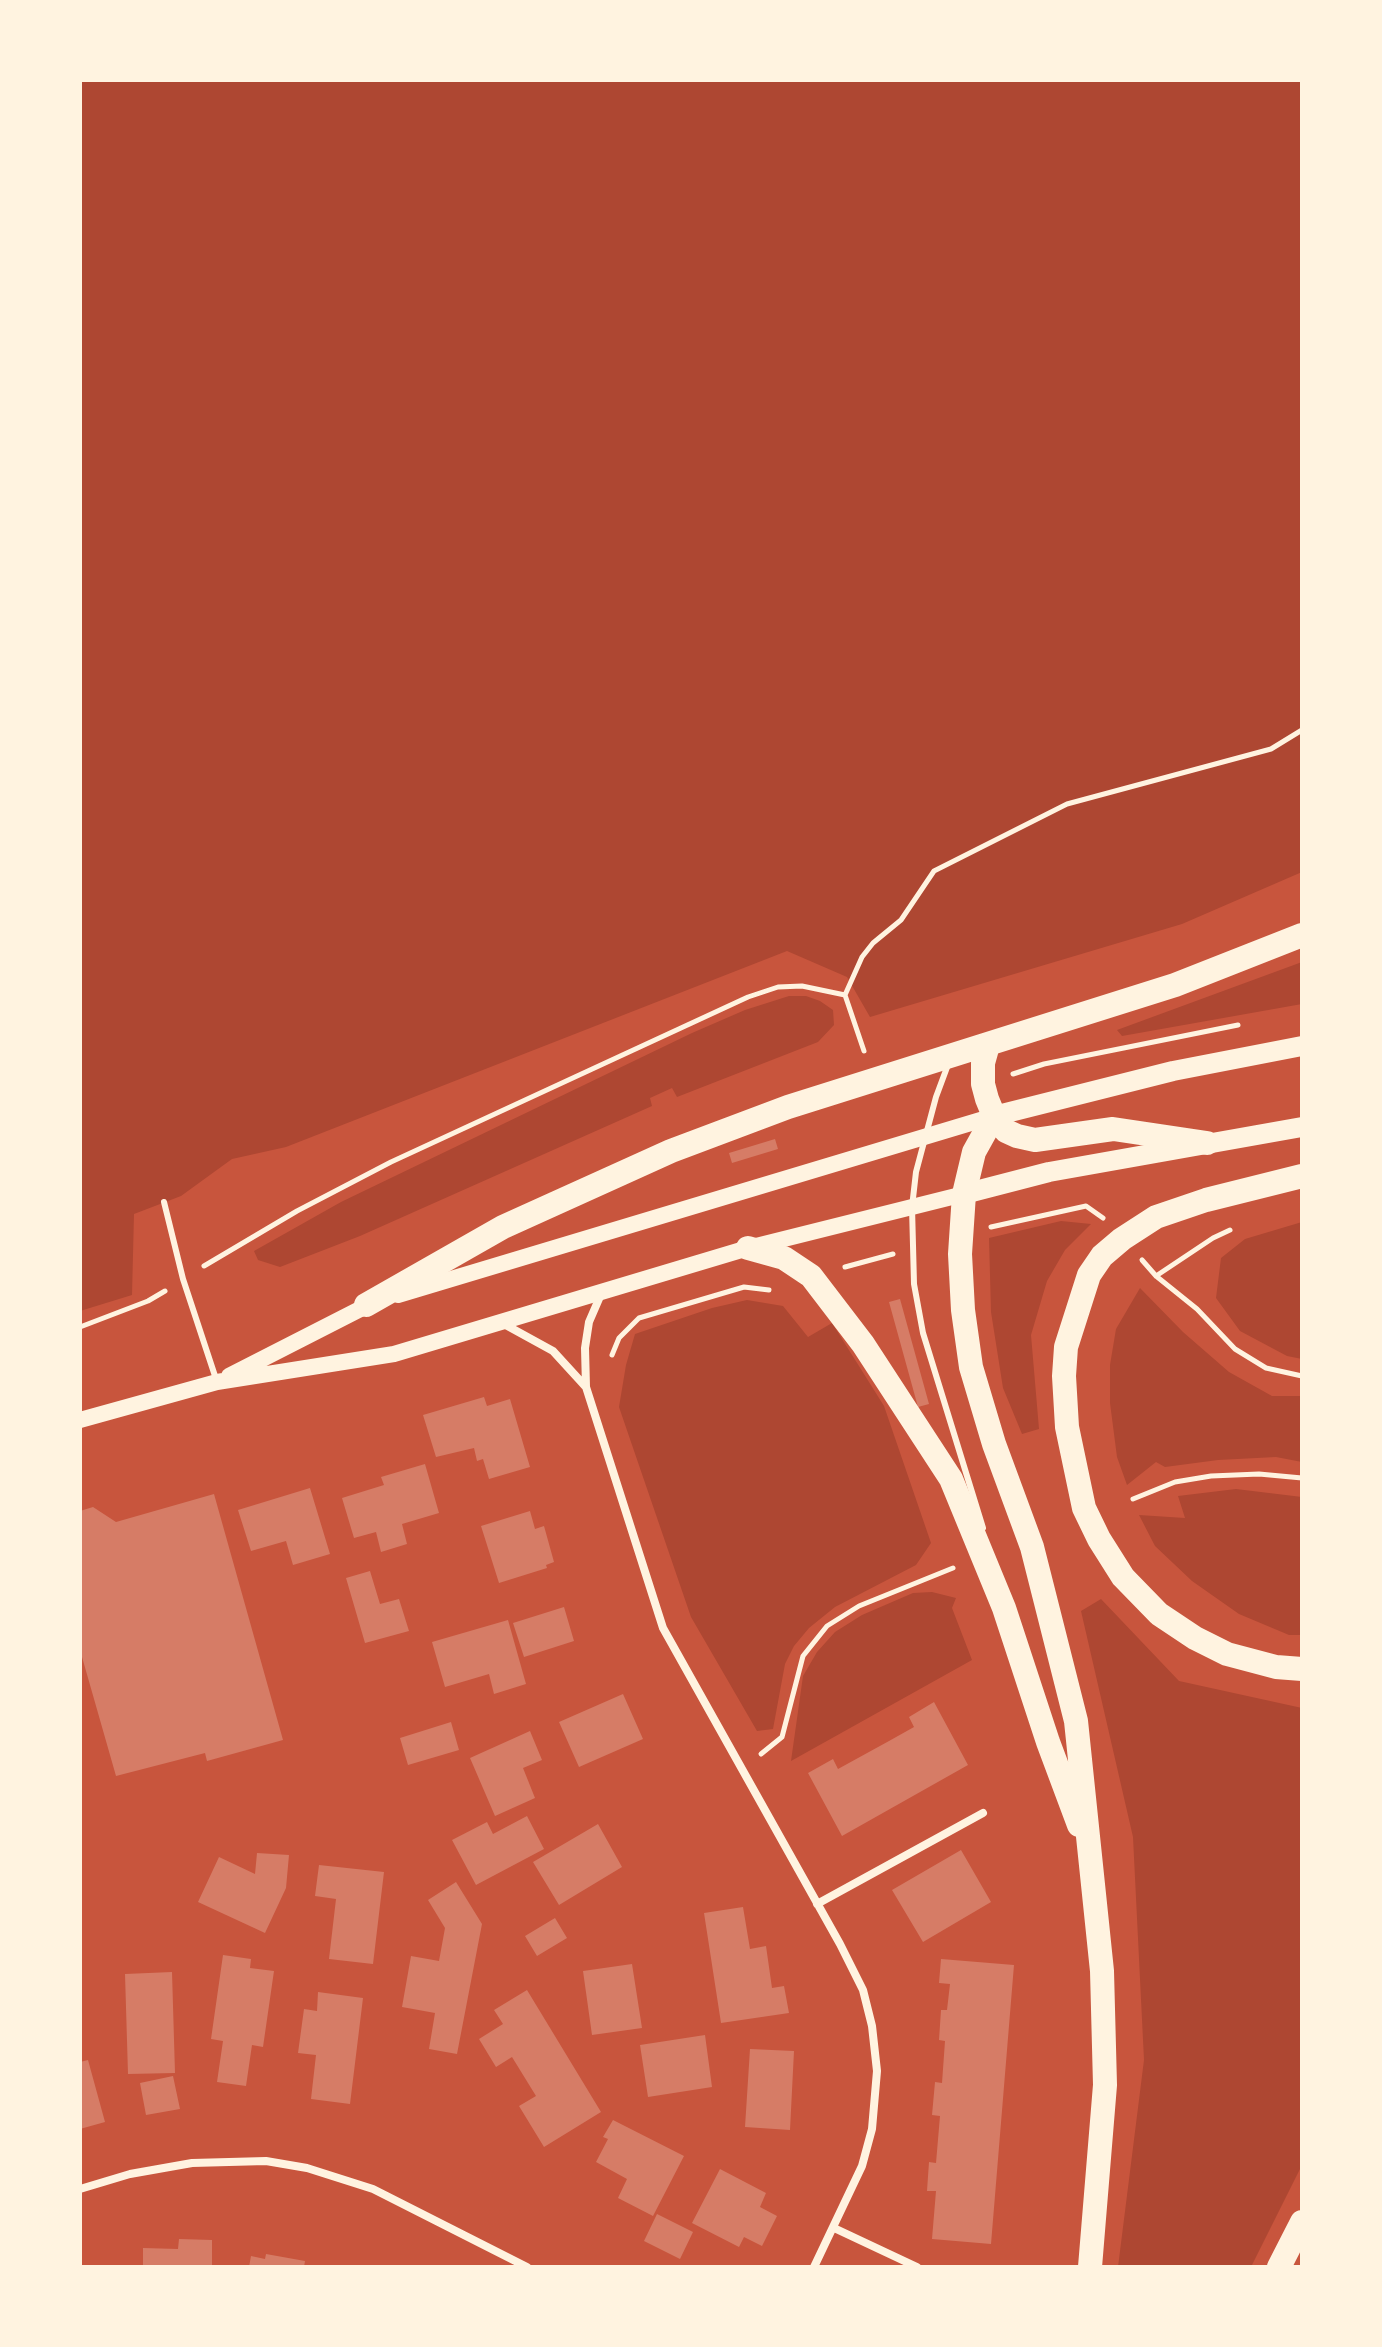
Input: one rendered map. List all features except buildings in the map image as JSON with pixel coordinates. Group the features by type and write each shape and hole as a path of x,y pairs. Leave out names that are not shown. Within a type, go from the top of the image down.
{"highway":[{"path":"366,1305 503,1227 671,1151 788,1107 1175,985 1302,935"},
{"path":"988,1045 983,1063 983,1084 994,1116 1006,1131 1017,1136 1035,1140 1113,1129 1207,1143"},
{"path":"994,1116 974,1152 964,1194 960,1254 971,1367 994,1444 1032,1547 1076,1721 1102,1971 1105,2085 1090,2267"},
{"path":"1302,1176 1206,1200 1156,1217 1122,1239 1102,1256 1089,1275 1066,1347 1064,1376 1067,1427 1084,1508 1123,1577 1159,1614 1195,1638 1227,1654 1276,1667 1302,1669"},
{"path":"748,1248 784,1258 803,1269 854,1332 951,1479 1004,1608 1048,1742 1092,1859"},
{"path":"1279,2267 1302,2222"}],"main road":[{"path":"217,1382 366,1305 994,1116 1173,1071 1302,1046"},
{"path":"80,1420 217,1382 394,1354 748,1248 1049,1172 1302,1127"}],"street":[{"path":"603,1291 589,1322 585,1348 586,1387 663,1628 863,1990 872,2026 877,2071 872,2129 862,2166 814,2267"},
{"path":"502,1323 553,1351 586,1387"},
{"path":"817,1904 983,1813"},
{"path":"80,2189 130,2174 192,2163 266,2161 307,2168 373,2189 527,2267"},
{"path":"834,2228 917,2267"}],"lane":[{"path":"951,1056 924,1137 912,1207 914,1284 923,1333 985,1537"},
{"path":"164,1202 183,1279 217,1382"},
{"path":"989,1551 1004,1608"}],"path":[{"path":"860,1037 845,995 862,957 910,909 934,871 1067,804 1271,749 1302,730"},
{"path":"80,1327 148,1301 297,1211 391,1162 748,997 778,987 802,986 845,995"},
{"path":"987,1229 1086,1206 1099,1213"},
{"path":"1240,1225 1213,1238 1156,1276 1197,1309 1244,1355 1274,1371 1302,1376"},
{"path":"834,1270 882,1258 880,1248"},
{"path":"610,1367 619,1338 639,1318 744,1287 780,1291"},
{"path":"1133,1499 1175,1482 1211,1476 1259,1474 1302,1478"},
{"path":"759,1755 782,1737 803,1656 827,1626 859,1606 954,1568"}],"shaded area":[{"path":"80,80 1302,80 1302,872 1182,924 870,1017 847,977 787,951 286,1147 232,1159 181,1196 134,1214 132,1295 80,1311"},
{"path":"1302,962 1302,1004 1122,1036 1117,1030"},
{"path":"789,996 806,996 833,1010 834,1025 818,1042 677,1097 672,1088 650,1098 652,1106 360,1236 280,1267 258,1260 254,1251 341,1202 692,1033 745,1010"},
{"path":"1061,1221 1091,1224 1065,1250 1047,1281 1031,1335 1039,1429 1022,1434 1003,1388 991,1312 989,1238"},
{"path":"1302,1222 1302,1359 1287,1356 1240,1331 1216,1298 1221,1258 1245,1239"},
{"path":"1140,1288 1183,1332 1229,1372 1272,1396 1302,1396 1302,1462 1276,1457 1165,1467 1156,1462 1127,1485 1117,1457 1110,1403 1110,1365 1116,1329"},
{"path":"747,1300 783,1306 808,1337 832,1323 884,1406 931,1543 916,1565 835,1607 809,1628 794,1646 785,1664 773,1729 757,1731 691,1617 619,1407 635,1334 712,1308"},
{"path":"1236,1489 1302,1497 1302,1635 1289,1635 1239,1614 1192,1581 1155,1546 1139,1515 1185,1518 1178,1496"},
{"path":"932,1592 956,1598 952,1608 972,1660 791,1761 803,1676 817,1652 835,1632 862,1615 913,1593"},
{"path":"1101,1599 1179,1681 1302,1708 1302,2165 1251,2267 1118,2267 1144,2060 1133,1837 1081,1611"}]}
